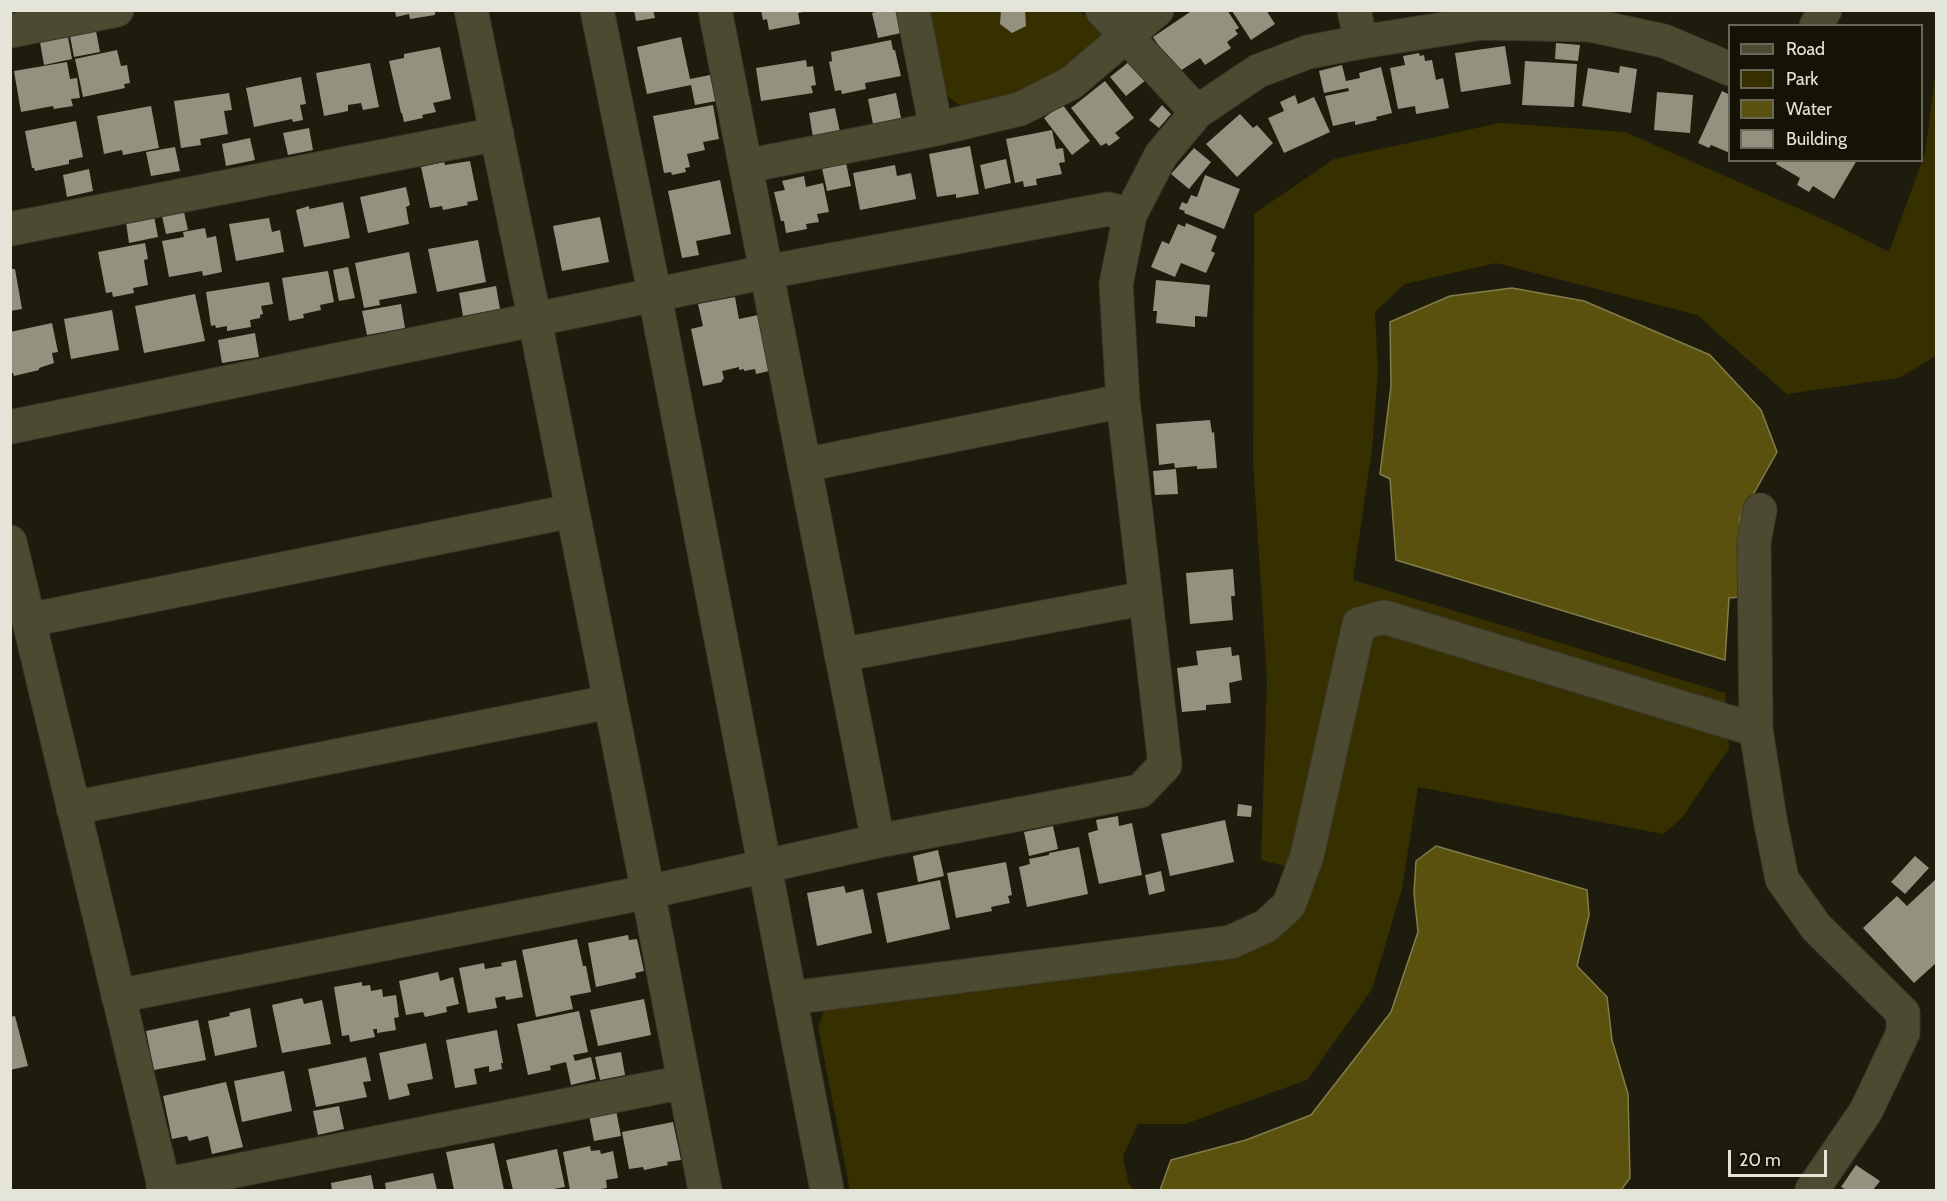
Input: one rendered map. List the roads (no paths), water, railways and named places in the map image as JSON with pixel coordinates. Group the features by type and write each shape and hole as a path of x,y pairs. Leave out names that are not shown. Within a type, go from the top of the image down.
{"street":[{"path":"10,31 117,10"},
{"path":"471,10 535,321 705,1191"},
{"path":"597,10 655,296 827,1191"},
{"path":"715,10 878,841"},
{"path":"913,10 936,129"},
{"path":"1102,10 1197,112"},
{"path":"746,166 936,129 1020,109 1071,82 1157,10"},
{"path":"1354,10 1361,42"},
{"path":"1817,24 1825,10"},
{"path":"118,996 648,892 878,841 1140,791 1165,765 1123,401 1116,284 1130,215 1161,155 1197,112 1258,71 1308,52 1482,23 1590,25 1664,41 1728,68"},
{"path":"10,230 497,134"},
{"path":"10,427 766,272 1108,209 1130,215"},
{"path":"804,465 1123,401"},
{"path":"1760,510 1754,542 1756,730 1782,879 1815,927 1903,1013 1903,1033 1866,1111 1812,1191"},
{"path":"29,620 571,511"},
{"path":"10,542 164,1188 684,1082"},
{"path":"841,655 1146,598"},
{"path":"790,998 1231,942 1266,926 1288,905 1307,856 1359,624 1384,617 1756,730"},
{"path":"73,808 609,702"}],"water":[{"path":"1512,288 1584,301 1710,355 1761,410 1777,452 1740,518 1742,597 1729,598 1725,660 1396,560 1390,479 1380,474 1391,386 1390,322 1450,296"},
{"path":"1436,846 1587,890 1589,915 1577,966 1607,997 1612,1040 1628,1094 1630,1178 1621,1190 1160,1190 1171,1160 1246,1140 1311,1115 1391,1012 1418,932 1414,893 1416,861"}]}
